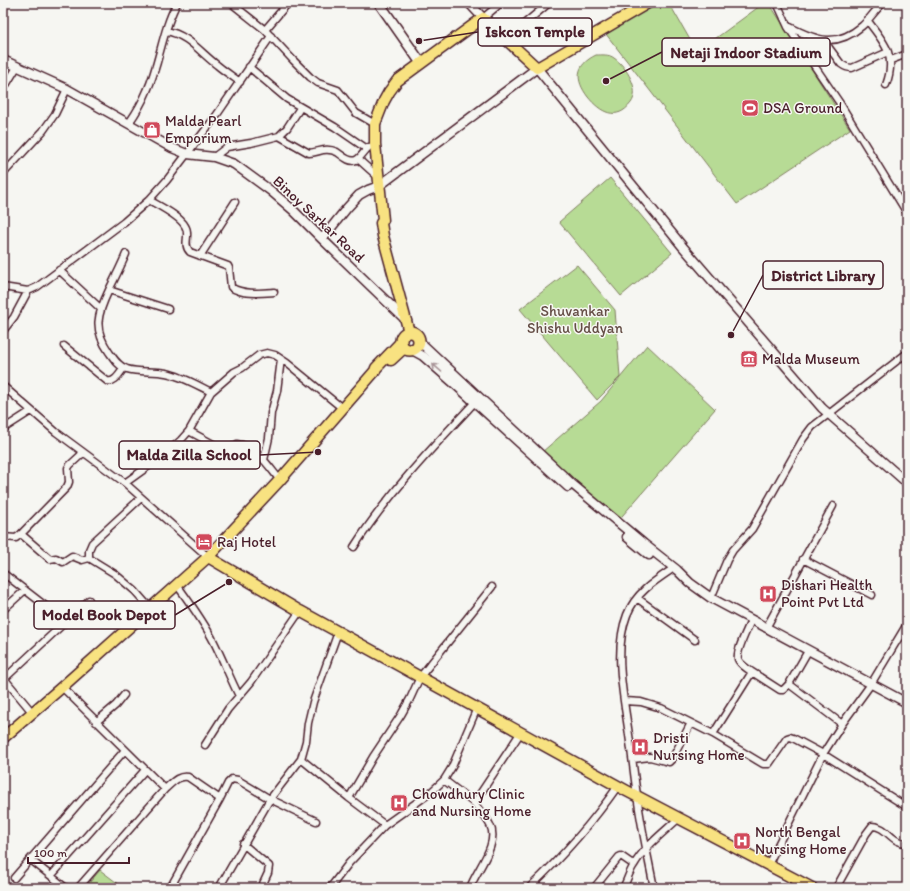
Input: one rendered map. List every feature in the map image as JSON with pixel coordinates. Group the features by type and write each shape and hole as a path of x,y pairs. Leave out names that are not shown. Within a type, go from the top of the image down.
{"main road":[{"path":"379,3 420,63"},
{"path":"3,738 208,557 280,480 375,371 378,371 409,336 383,220 379,181 371,146 375,124 384,101 397,81 483,18 537,68 648,3"},
{"path":"208,557 300,611 618,786 809,887"}],"street":[{"path":"129,123 148,90 166,31 177,3"},
{"path":"231,3 265,30 310,77 318,83 338,90 356,113 375,124"},
{"path":"265,30 288,3"},
{"path":"469,3 483,18 501,3"},
{"path":"506,39 549,3"},
{"path":"776,3 788,26 841,105 907,213"},
{"path":"788,26 808,37 824,41 837,39 850,35 861,27 883,3"},
{"path":"867,20 879,34 891,60 890,76 886,85"},
{"path":"166,31 174,32 182,37 240,82"},
{"path":"3,287 28,291 37,287 124,222 149,200 167,180 216,116 271,36"},
{"path":"824,41 841,64 848,68 852,68 888,52"},
{"path":"891,60 907,54"},
{"name":"Binoy Sarkar Road","path":"3,60 67,89 172,148 187,154 214,157 234,164 271,191 293,210 322,239 409,336"},
{"path":"3,90 17,67"},
{"path":"249,67 271,87 300,108 371,146 358,159 351,161 341,154 329,149 310,153 279,136"},
{"path":"322,239 347,208 360,196 537,68 683,247 822,408 907,483"},
{"path":"3,174 43,130 55,114 67,89"},
{"path":"214,157 227,147 259,142 279,136 287,128 300,108"},
{"path":"358,159 379,181"},
{"path":"900,202 907,198"},
{"path":"149,200 182,221 186,226 186,244 187,249 190,252 228,266 231,287 235,290 260,293 274,292"},
{"path":"200,256 235,202"},
{"path":"126,254 100,308 98,321 99,332 103,343 116,361 124,368 134,372 166,373 184,378 211,392"},
{"path":"59,270 100,308"},
{"path":"109,290 168,309"},
{"path":"3,331 14,316 28,291"},
{"path":"409,336 423,356 569,488 640,548 671,570 680,574"},
{"path":"409,336 572,484 638,540 677,570 690,583 711,598 907,703"},
{"path":"64,346 107,381 114,381 124,368"},
{"path":"124,483 164,455 189,431 211,392 234,372 259,355 267,353 287,362 342,408"},
{"path":"711,598 727,560 733,550 752,529 803,439 812,427 821,418 907,353"},
{"path":"264,460 269,438 271,413 278,392 281,359"},
{"path":"3,386 83,453 124,483 208,557"},
{"path":"354,547 388,498 428,452 475,402"},
{"path":"3,429 32,411"},
{"path":"189,431 227,451 234,445 240,444 248,448 264,460 280,480"},
{"path":"3,537 16,538 67,487 69,482 68,468 83,453"},
{"path":"89,558 89,550 92,543 141,498"},
{"path":"766,628 833,506"},
{"path":"21,534 50,559 56,558 63,562 72,556 82,560 89,558 115,574 135,591 150,608"},
{"path":"804,559 872,595"},
{"path":"654,888 637,796 632,759 621,665 621,640 627,615 637,598 652,583 671,570"},
{"path":"4,575 48,607"},
{"path":"177,585 195,609 215,642 229,678 239,696"},
{"path":"350,798 373,757 401,715 420,677 492,587"},
{"path":"3,610 25,590"},
{"path":"637,598 695,640"},
{"path":"32,712 4,679 89,600"},
{"path":"205,745 224,714 268,659 300,611"},
{"path":"751,620 739,651 738,658 741,664 780,690 783,690 789,684 808,651"},
{"path":"768,865 823,754 842,724 872,684 907,624"},
{"path":"219,888 270,799 301,759 313,702 338,632"},
{"path":"713,734 752,672"},
{"path":"789,684 842,724"},
{"path":"62,687 165,789"},
{"path":"96,722 116,705 124,695"},
{"path":"625,701 641,702 661,708 713,734 763,764 769,764 787,738 790,737 823,754 907,808"},
{"path":"331,888 348,862 385,825 430,793 444,780 452,767 477,708"},
{"path":"632,759 650,757 669,762 692,723"},
{"path":"474,803 521,732"},
{"path":"14,878 125,750"},
{"path":"301,759 385,825"},
{"path":"50,876 145,770"},
{"path":"78,888 165,789 178,778 182,776 188,777 220,800"},
{"path":"170,888 220,800 228,783 232,780 238,780 270,799 316,821"},
{"path":"444,780 474,803 490,825 494,836 490,848 470,888"},
{"path":"529,888 553,866 580,835 618,786"},
{"path":"623,888 634,865 647,848 678,818"},
{"path":"836,888 872,826 876,826 883,830 900,843 907,843"},
{"path":"243,844 269,866 268,873 261,888"},
{"path":"594,888 619,857 624,857 634,865"},
{"path":"31,860 66,888"},
{"path":"681,888 688,888"}],"green space":[{"name":"DSA Ground","path":"648,3 669,3 697,52 764,3 769,3 850,129 737,204 602,29"},
{"path":"596,55 608,55 614,58 619,62 631,79 634,98 626,109 620,112 609,113 598,107 588,97 581,85 579,73 581,68 584,63"},
{"path":"610,178 672,253 621,296 559,222"},
{"name":"Shuvankar Shishu Uddyan","path":"577,265 615,310 620,377 597,400 520,309"},
{"path":"647,345 715,409 616,523 542,452 601,401"},
{"path":"100,870 124,888 85,888"}],"place":[{"name":"Iskcon Temple","path":"419,41"},
{"name":"Netaji Indoor Stadium","path":"606,81"},
{"name":"DSA Ground","path":"750,108"},
{"name":"Malda Pearl Emporium","path":"152,130"},
{"name":"District Library","path":"731,335"},
{"name":"Malda Museum","path":"749,359"},
{"name":"Malda Zilla School","path":"318,452"},
{"name":"Raj Hotel","path":"204,542"},
{"name":"Model Book Depot","path":"229,582"},
{"name":"Dishari Health Point Pvt Ltd","path":"768,594"},
{"name":"Dristi Nursing Home","path":"640,747"},
{"name":"Chowdhury Clinic and Nursing Home","path":"399,803"},
{"name":"North Bengal Nursing Home","path":"742,841"}]}
